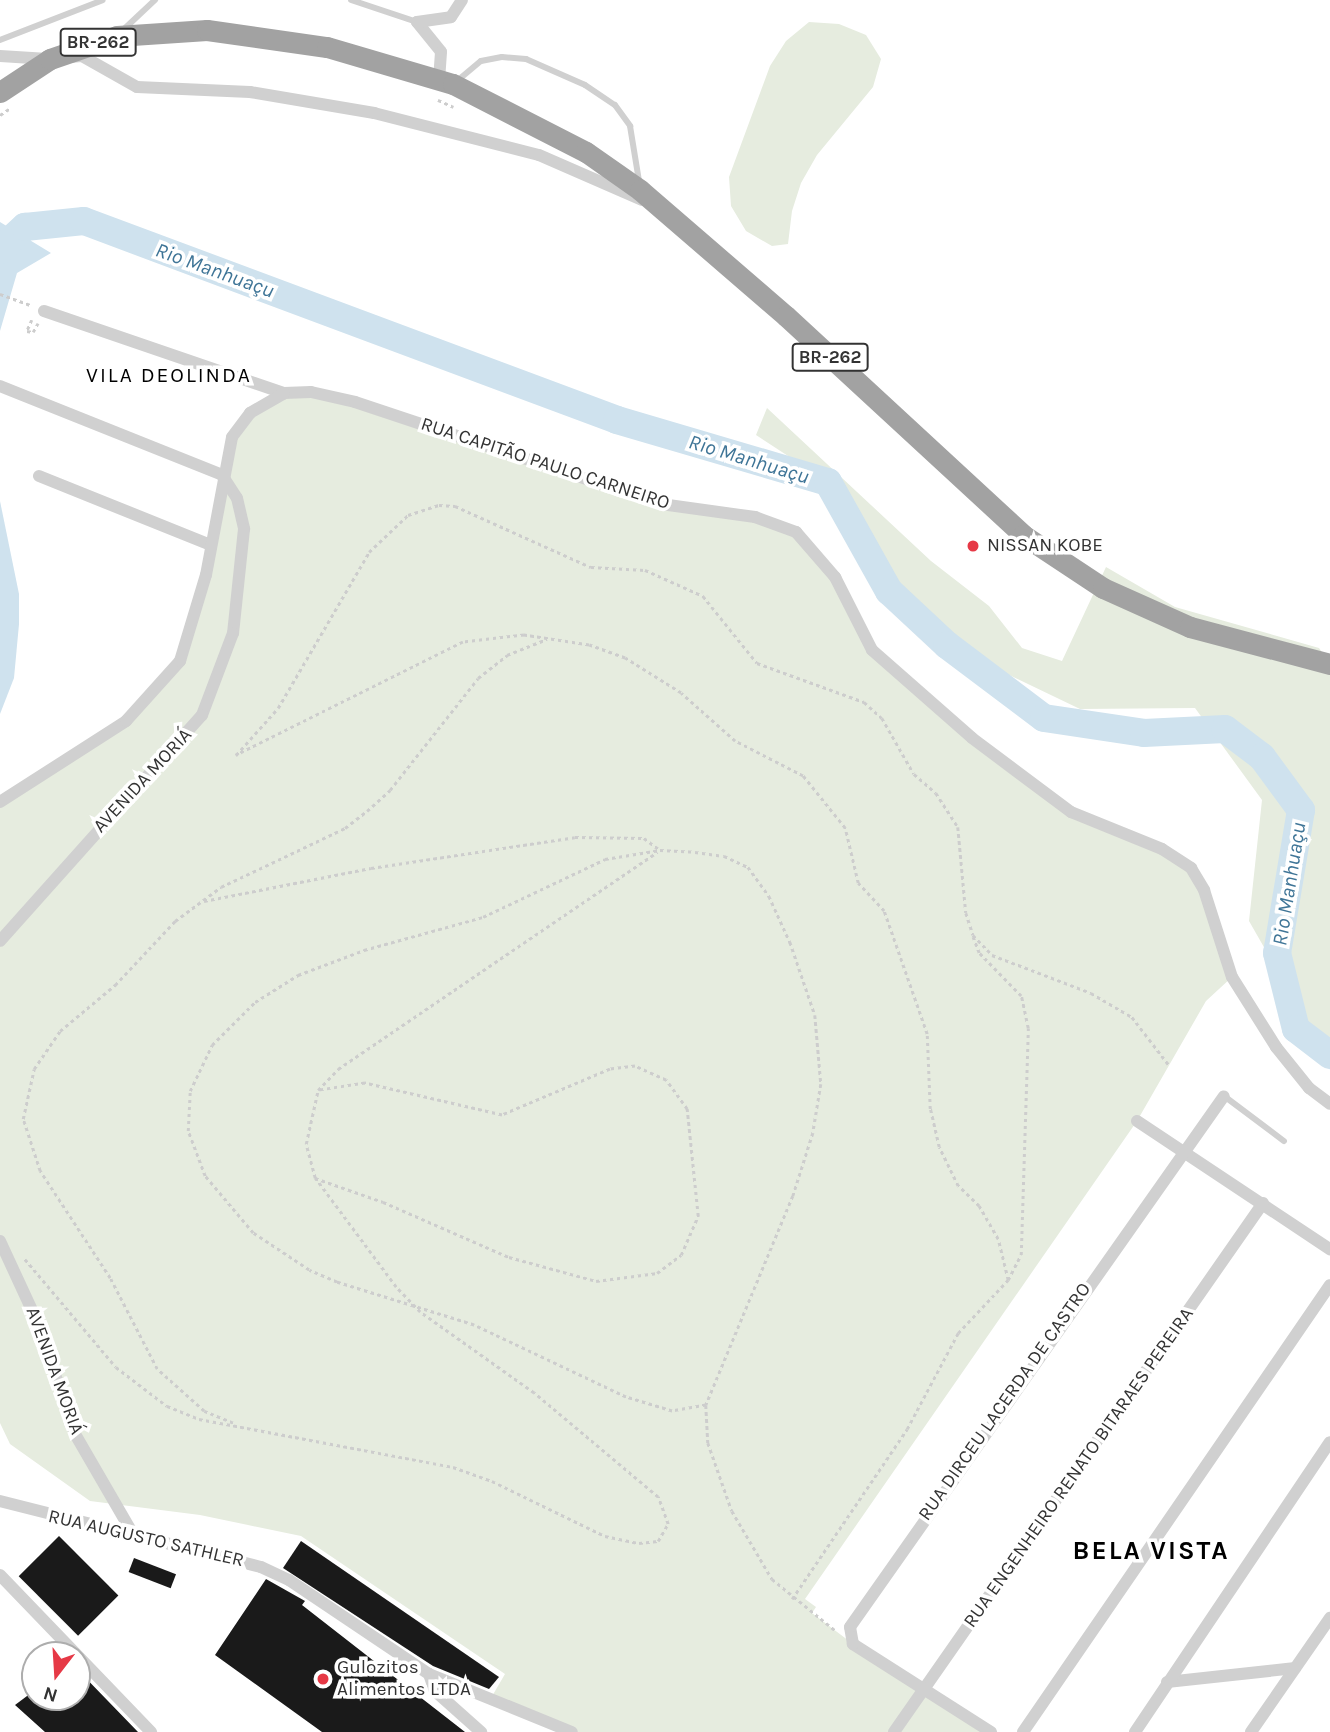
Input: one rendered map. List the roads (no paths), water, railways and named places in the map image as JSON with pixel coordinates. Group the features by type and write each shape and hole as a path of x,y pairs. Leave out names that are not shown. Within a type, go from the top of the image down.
{"highway":[{"name":"BR-262","path":"5,100 50,59 117,36 207,30 264,35 440,86 586,152 640,190 1024,535 1103,588 1152,614 1330,664"}],"street":[{"path":"416,22 451,17 462,0"},
{"path":"416,22 441,52 440,86"},
{"path":"0,56 50,59 82,56 137,87 250,92 373,113 539,155 659,205"},
{"path":"44,310 284,393"},
{"path":"0,386 222,475"},
{"name":"RUA CAPITÃO PAULO CARNEIRO","path":"284,393 311,392 355,402 661,504 755,517 796,532 835,577 872,650 972,738 1071,812 1162,849 1191,868 1204,890 1231,977 1276,1047 1309,1088 1330,1104"},
{"path":"0,802 127,721 158,690 180,661 195,621 222,475 232,437 250,413 284,393"},
{"name":"AVENIDA MORIÁ","path":"0,941 180,744 215,690 233,633 244,529 237,498 222,475"},
{"path":"38,476 211,545"},
{"name":"RUA DIRCEU LACERDA DE CASTRO","path":"925,1688 853,1644 849,1631 856,1617 1183,1150 1224,1096"},
{"path":"1137,1121 1330,1249"},
{"name":"RUA ENGENHEIRO RENATO BITARAES PEREIRA","path":"894,1732 1263,1203"},
{"name":"AVENIDA MORIÁ","path":"0,1241 37,1321 75,1434 133,1534"},
{"path":"1023,1732 1330,1285"},
{"path":"1135,1732 1330,1442"},
{"name":"RUA AUGUSTO SATHLER","path":"0,1501 270,1571 429,1674"},
{"path":"0,1575 151,1732"},
{"path":"1251,1732 1330,1618"},
{"path":"1167,1682 1294,1668"},
{"path":"429,1674 435,1691 481,1732"},
{"path":"429,1674 572,1732"},
{"path":"925,1688 991,1732"}],"lane":[{"path":"0,40 103,0"},
{"path":"117,36 155,0"},
{"path":"351,0 416,22"},
{"path":"440,86 481,61 502,57 526,59 585,85 615,105 629,126 640,190"},
{"path":"1224,1096 1284,1141"}],"water":[{"path":"0,222 51,253 17,273 0,331"},
{"path":"0,501 19,594 19,624 14,678 0,714"}],"waterway":[{"name":"Rio Manhuaçu","path":"0,250 25,227 84,221 617,420 828,482 889,591 947,645 1044,718 1144,733 1225,729 1262,757 1301,810 1277,953 1296,1029 1330,1055"}],"place":[{"name":"NISSAN KOBE","path":"973,546"},
{"name":"Gulozitos Alimentos LTDA","path":"323,1679"}],"district":[{"name":"VILA DEOLINDA","path":"169,375"},
{"name":"BELA VISTA","path":"1151,1551"}]}
